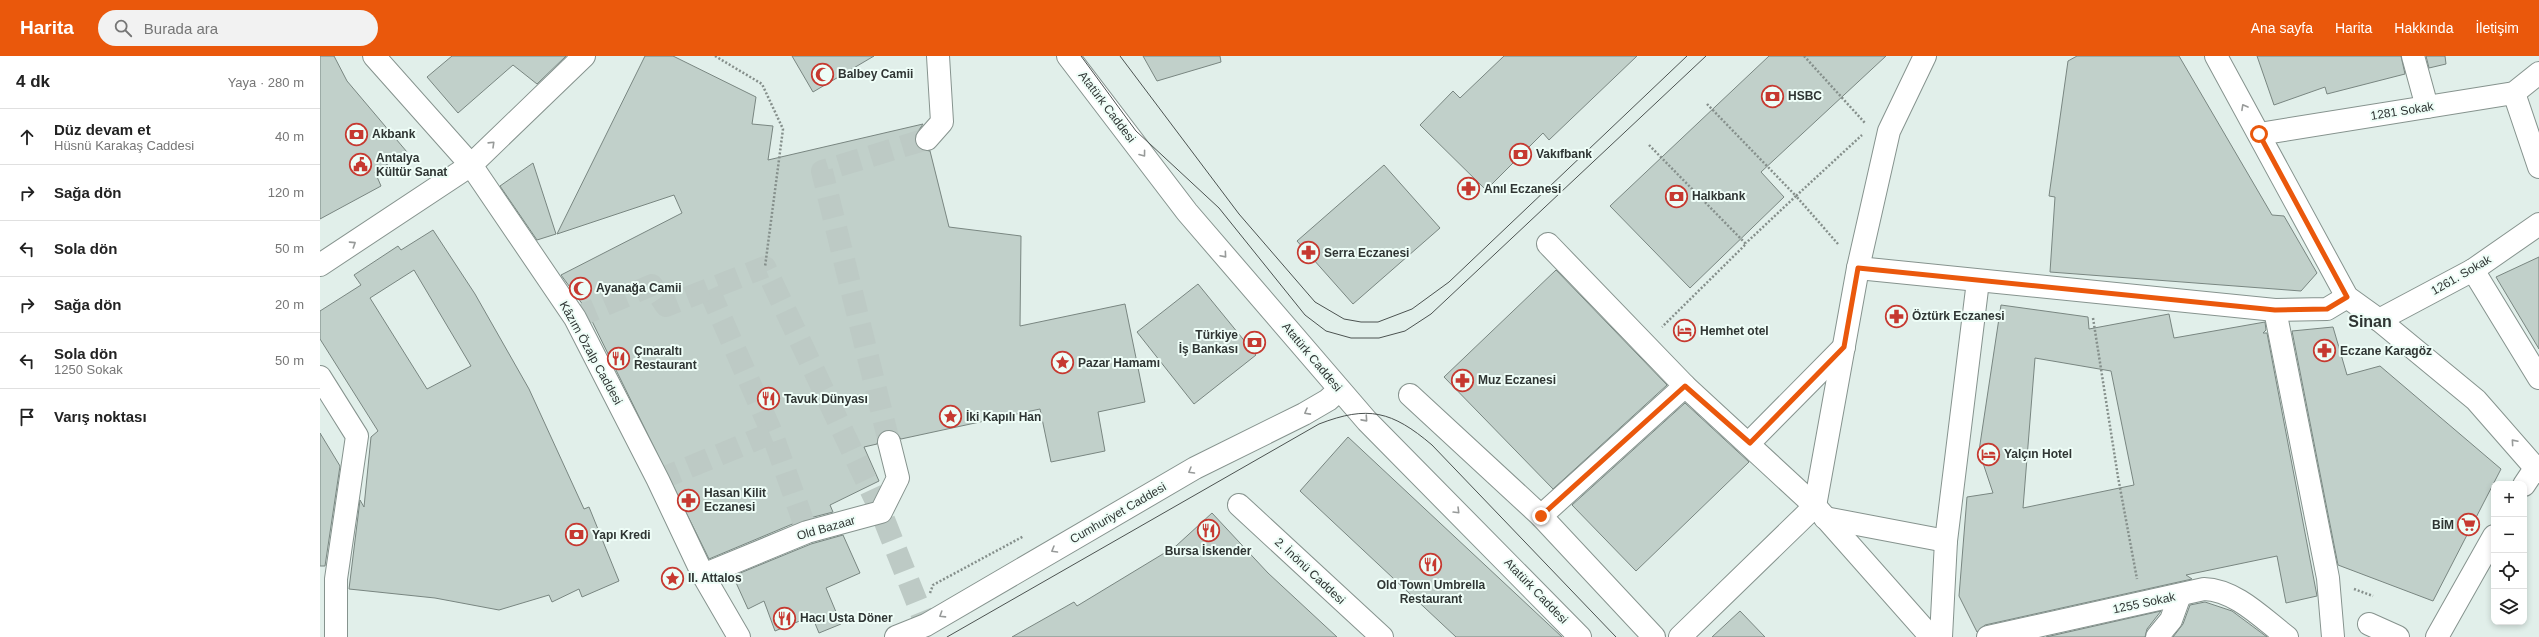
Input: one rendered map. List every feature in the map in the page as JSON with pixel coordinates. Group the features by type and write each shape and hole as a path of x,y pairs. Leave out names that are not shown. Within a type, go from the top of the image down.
{"street":[{"name":"Kâzım Özalp Caddesi","path":"374,56 471,165 575,318 658,480 703,575 739,637"},
{"path":"320,265 471,165 584,56"},
{"path":"927,139 942,122 938,56"},
{"name":"Atatürk Caddesi","path":"1068,56 1187,212 1339,390 1367,421 1580,637"},
{"path":"1680,637 1820,512 1844,347 1858,268 1889,131 1925,56"},
{"path":"2216,56 2347,297 2379,320 2476,400 2533,475"},
{"path":"2413,56 2427,107"},
{"name":"1281 Sokak","path":"2259,134 2514,93 2539,73"},
{"path":"2514,93 2539,167"},
{"name":"1261. Sokak","path":"2379,320 2473,270 2539,224"},
{"path":"1548,244 1685,386 1750,443 1820,512 1931,637"},
{"path":"1858,268 2275,310 2327,309 2347,297"},
{"path":"2473,270 2539,378"},
{"path":"1940,637 1946,541 1978,281"},
{"path":"2275,310 2328,578 2333,637"},
{"path":"1750,443 1844,347"},
{"path":"320,377 357,436 328,578 336,637"},
{"path":"1541,516 1685,386"},
{"name":"Cumhuriyet Caddesi","path":"896,637 926,625 1195,468 1304,414 1328,400 1339,390"},
{"path":"1410,395 1541,516 1654,637"},
{"name":"Old Bazaar","path":"703,575 807,532 881,512 898,478 889,442"},
{"name":"2. İnönü Caddesi","path":"1239,505 1382,637"},
{"path":"1820,512 1946,541"},
{"path":"2437,637 2491,541"},
{"name":"1255 Sokak","path":"1988,637 2204,589 2215,589 2241,602 2287,637"},
{"path":"2157,637 2171,620 2180,594"},
{"path":"2369,624 2398,637"}],"path":[{"path":"715,56 762,84 783,130 765,267"},
{"path":"1804,56 1870,128"},
{"path":"1707,104 1796,196 1858,268"},
{"path":"1645,344 1746,244 1864,133"},
{"path":"1650,145 1746,244"},
{"path":"2088,292 2118,477 2141,603"}],"building":[{"name":"Antalya Kültür Sanat","path":"320,56 334,56 347,81 407,152 375,172 381,186 320,219"},
{"path":"452,56 566,56 537,84 513,65 458,113 427,77"},
{"path":"645,56 673,56 756,97 752,124 773,126 768,160 923,124 915,136 915,143 919,149 930,151 949,227 1021,236 1020,326 1125,304 1145,402 1098,412 1105,451 1051,462 1040,409 901,439 893,430 886,430 880,433 877,444 864,447 879,481 830,505 833,512 802,520 709,559 586,309 561,275 682,213 674,195 557,234"},
{"name":"Balbey Camii","path":"792,56 874,56 813,92"},
{"path":"1143,56 1220,56 1221,62 1157,81"},
{"path":"1504,56 1637,56 1549,140 1543,133 1486,190 1420,125 1453,91 1460,98"},
{"path":"1769,56 1886,56 1761,172 1784,197 1690,288 1610,206"},
{"path":"2077,56 2179,56 2272,215 2284,216 2317,273 2301,291 2050,272 2055,197 2049,196 2068,61"},
{"path":"2257,56 2401,56 2405,74 2327,94 2325,87 2274,105"},
{"path":"2426,56 2445,56 2446,64 2429,68"},
{"path":"533,163 556,234 537,240 500,186"},
{"path":"1384,165 1440,228 1353,304 1297,241"},
{"path":"433,230 475,294 529,389 584,509 589,507 619,581 582,597 579,589 552,602 549,595 499,610 435,598 349,589 360,500 364,507 371,437 378,431 320,339 320,311 361,285 354,275 398,246 401,250","holes":["414,270 471,366 427,389 370,298"]},
{"path":"2539,257 2539,349 2496,277"},
{"path":"1556,270 1667,385 1553,489 1444,377"},
{"path":"1198,284 1256,355 1194,404 1137,332"},
{"path":"2001,305 2088,317 2089,329 2169,314 2174,338 2265,322 2266,330 2263,333 2267,333 2317,596 2286,603 2277,556 2186,575 2192,579 1985,625 1977,632 1959,596 1967,497 1993,493 1979,451","holes":["2035,358 2111,371 2134,485 2023,508"]},
{"path":"2333,327 2347,375 2380,366 2501,469 2495,481 2491,481 2491,488 2433,601 2338,565 2292,331"},
{"path":"1685,403 1749,462 1636,571 1572,505"},
{"path":"320,433 340,466 325,566 320,566"},
{"name":"Old Town Umbrella Restaurant","path":"1348,437 1562,637 1456,637 1300,491"},
{"path":"1212,513 1268,573 1337,637 1012,637 1074,602 1077,606 1176,546"},
{"path":"843,535 860,573 826,588 841,624 819,633 812,616 775,631 764,601 748,609 733,576 811,544"},
{"path":"2205,602 2232,611 2267,637 2173,637 2183,624 2190,605"},
{"path":"1740,611 1765,637 1712,637"},
{"path":"2161,611 2147,629 2145,637 2046,637"}],"tunnel":[{"path":"889,442 822,171 927,139"},
{"path":"575,318 652,285 666,306 765,267 881,512 926,625"},
{"path":"709,290 772,433 807,532"},
{"path":"658,480 772,433"}],"tram line":[{"path":"1081,56 1136,131 1219,208 1305,315 1326,331 1351,338 1379,338 1405,331 1431,314 1706,56"},
{"path":"1120,56 1239,214 1315,302 1344,319 1361,322 1378,322 1412,309 1449,282 1687,56"},
{"path":"947,637 1319,424 1352,414 1366,413 1392,418 1418,434 1432,445 1616,637"}],"place":[{"name":"Balbey Camii","path":"823,74"},
{"name":"HSBC","path":"1773,96"},
{"name":"Akbank","path":"357,134"},
{"name":"Vakıfbank","path":"1520,154"},
{"name":"Antalya Kültür Sanat","path":"360,165"},
{"name":"Anıl Eczanesi","path":"1469,189"},
{"name":"Halkbank","path":"1677,196"},
{"name":"Serra Eczanesi","path":"1308,253"},
{"name":"Ayanağa Camii","path":"580,288"},
{"name":"Öztürk Eczanesi","path":"1897,316"},
{"name":"Hemhet otel","path":"1684,331"},
{"name":"Türkiye İş Bankası","path":"1254,342"},
{"name":"Eczane Karagöz","path":"2324,351"},
{"name":"Çınaraltı Restaurant","path":"618,358"},
{"name":"Pazar Hamamı","path":"1062,363"},
{"name":"Muz Eczanesi","path":"1463,380"},
{"name":"Tavuk Dünyası","path":"769,399"},
{"name":"İki Kapılı Han","path":"951,417"},
{"name":"Yalçın Hotel","path":"1988,454"},
{"name":"Hasan Kilit Eczanesi","path":"689,500"},
{"name":"BİM","path":"2469,525"},
{"name":"Bursa İskender","path":"1208,530"},
{"name":"Yapı Kredi","path":"576,535"},
{"name":"Old Town Umbrella Restaurant","path":"1431,564"},
{"name":"II. Attalos","path":"673,578"},
{"name":"Hacı Usta Döner","path":"785,618"}],"district":[{"name":"Sinan","path":"2370,321"}],"route":[{"path":"1541,516 1685,386 1750,443 1844,347 1858,268 2275,310 2327,309 2347,297 2259,134"}]}
